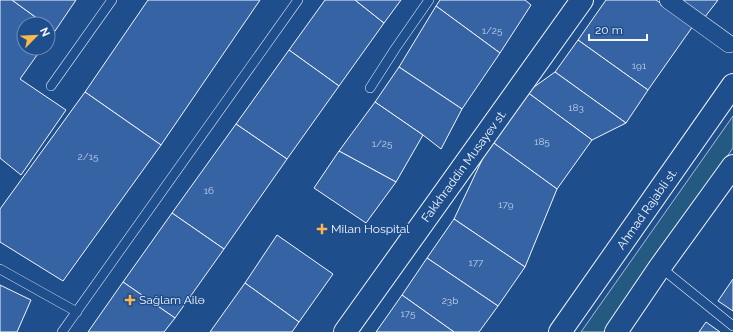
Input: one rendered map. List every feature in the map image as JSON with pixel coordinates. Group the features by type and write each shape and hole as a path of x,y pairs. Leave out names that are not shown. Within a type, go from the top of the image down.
{"main road":[{"name":"Fakkhraddin Musayev st.","path":"345,332 582,0"},
{"name":"Ahmad Rajabli st.","path":"560,332 733,85"},
{"path":"616,332 660,267 733,166"}],"street":[{"path":"668,0 729,44"}],"lane":[{"path":"51,86 112,0"},
{"path":"62,332 298,0"},
{"path":"370,88 429,0"},
{"path":"660,267 733,326"},
{"path":"0,269 76,312"}],"shaded area":[{"path":"733,116 733,148 605,332 581,332"}],"building":[{"path":"0,0 12,0 34,16 16,16 16,56 36,56 20,79 66,110 21,175 0,158"},
{"path":"12,0 76,0 56,30 56,16 34,16"},
{"path":"148,0 260,0 161,145 85,92"},
{"path":"325,0 355,0 384,23 339,86 289,50"},
{"path":"355,0 401,0 384,23"},
{"path":"440,0 525,0 531,5 500,53 436,6"},
{"path":"606,0 656,0 693,26 648,90 578,40"},
{"path":"671,0 718,0 701,22"},
{"path":"436,6 500,53 462,109 399,67"},
{"path":"578,40 648,90 626,123 555,72"},
{"path":"289,50 339,86 287,159 236,124"},
{"path":"399,67 462,109 441,149 375,102"},
{"path":"555,72 626,123 592,140 527,92"},
{"path":"85,92 161,145 63,281 0,242 0,209"},
{"path":"527,92 592,140 557,189 491,141"},
{"path":"375,102 423,135 396,182 339,151"},
{"path":"236,124 287,159 224,249 172,213"},
{"path":"491,141 557,189 525,267 454,219"},
{"path":"339,151 396,182 366,223 314,188"},
{"path":"172,213 224,249 175,318 123,282"},
{"path":"454,219 525,267 498,306 427,258"},
{"path":"277,235 333,274 299,322 245,283"},
{"path":"427,258 498,306 479,332 454,332 402,295"},
{"path":"733,279 733,311 718,301"},
{"name":"Sağlam Ailə","path":"123,282 175,318 164,332 88,332"},
{"path":"245,283 299,322 292,332 210,332"},
{"path":"0,285 31,300 17,332 0,332"},
{"path":"402,295 454,332 376,332"},
{"path":"706,322 720,332 699,332"}],"place":[{"name":"Milan Hospital","path":"322,229"},
{"name":"Sağlam Ailə","path":"130,300"}]}
